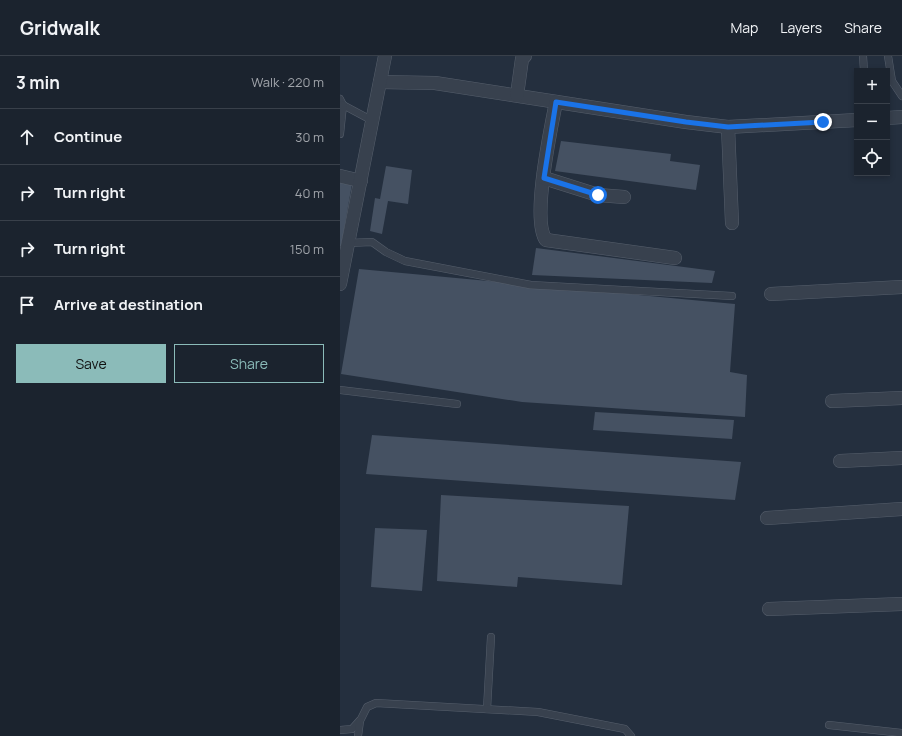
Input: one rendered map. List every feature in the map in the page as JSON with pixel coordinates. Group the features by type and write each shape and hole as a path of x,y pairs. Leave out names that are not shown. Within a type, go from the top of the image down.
{"street":[{"path":"340,284 385,56"},
{"path":"517,95 522,58 525,56"},
{"path":"380,82 435,83 686,122 734,126 854,120"},
{"path":"556,102 544,178 541,226 542,234 546,240 674,258"},
{"path":"890,118 902,117"},
{"path":"732,223 734,126"},
{"path":"340,176 361,181"},
{"path":"544,178 598,195 624,197"},
{"path":"771,294 902,287"},
{"path":"832,401 902,398"},
{"path":"840,460 902,458"},
{"path":"768,518 902,509"},
{"path":"769,609 902,604"}],"lane":[{"path":"863,56 864,68"},
{"path":"888,56 892,81 902,96"},
{"path":"340,134 341,102 373,121"},
{"path":"348,243 372,242 386,252 405,261 531,285 732,296"},
{"path":"340,390 457,404"},
{"path":"487,709 491,637"},
{"path":"340,730 352,729 360,721 367,707 376,702 538,712 625,729 631,736"},
{"path":"358,736 360,721"},
{"path":"829,725 902,733"}],"building":[{"path":"561,141 671,154 670,161 700,165 696,190 555,171"},
{"path":"386,166 412,170 408,204 388,201 382,234 370,231 375,198 380,199"},
{"path":"340,182 352,184 341,246 340,246"},
{"path":"536,248 715,271 712,283 532,275"},
{"path":"359,269 735,304 730,372 747,375 745,417 522,402 341,374"},
{"path":"595,412 734,420 732,439 593,430"},
{"path":"372,435 741,462 735,500 366,474"},
{"path":"441,495 629,506 622,585 518,577 517,587 437,581"},
{"path":"375,528 427,530 422,591 371,587"}],"route":[{"path":"598,195 544,178 547,147 556,102 728,127 823,122"}]}
